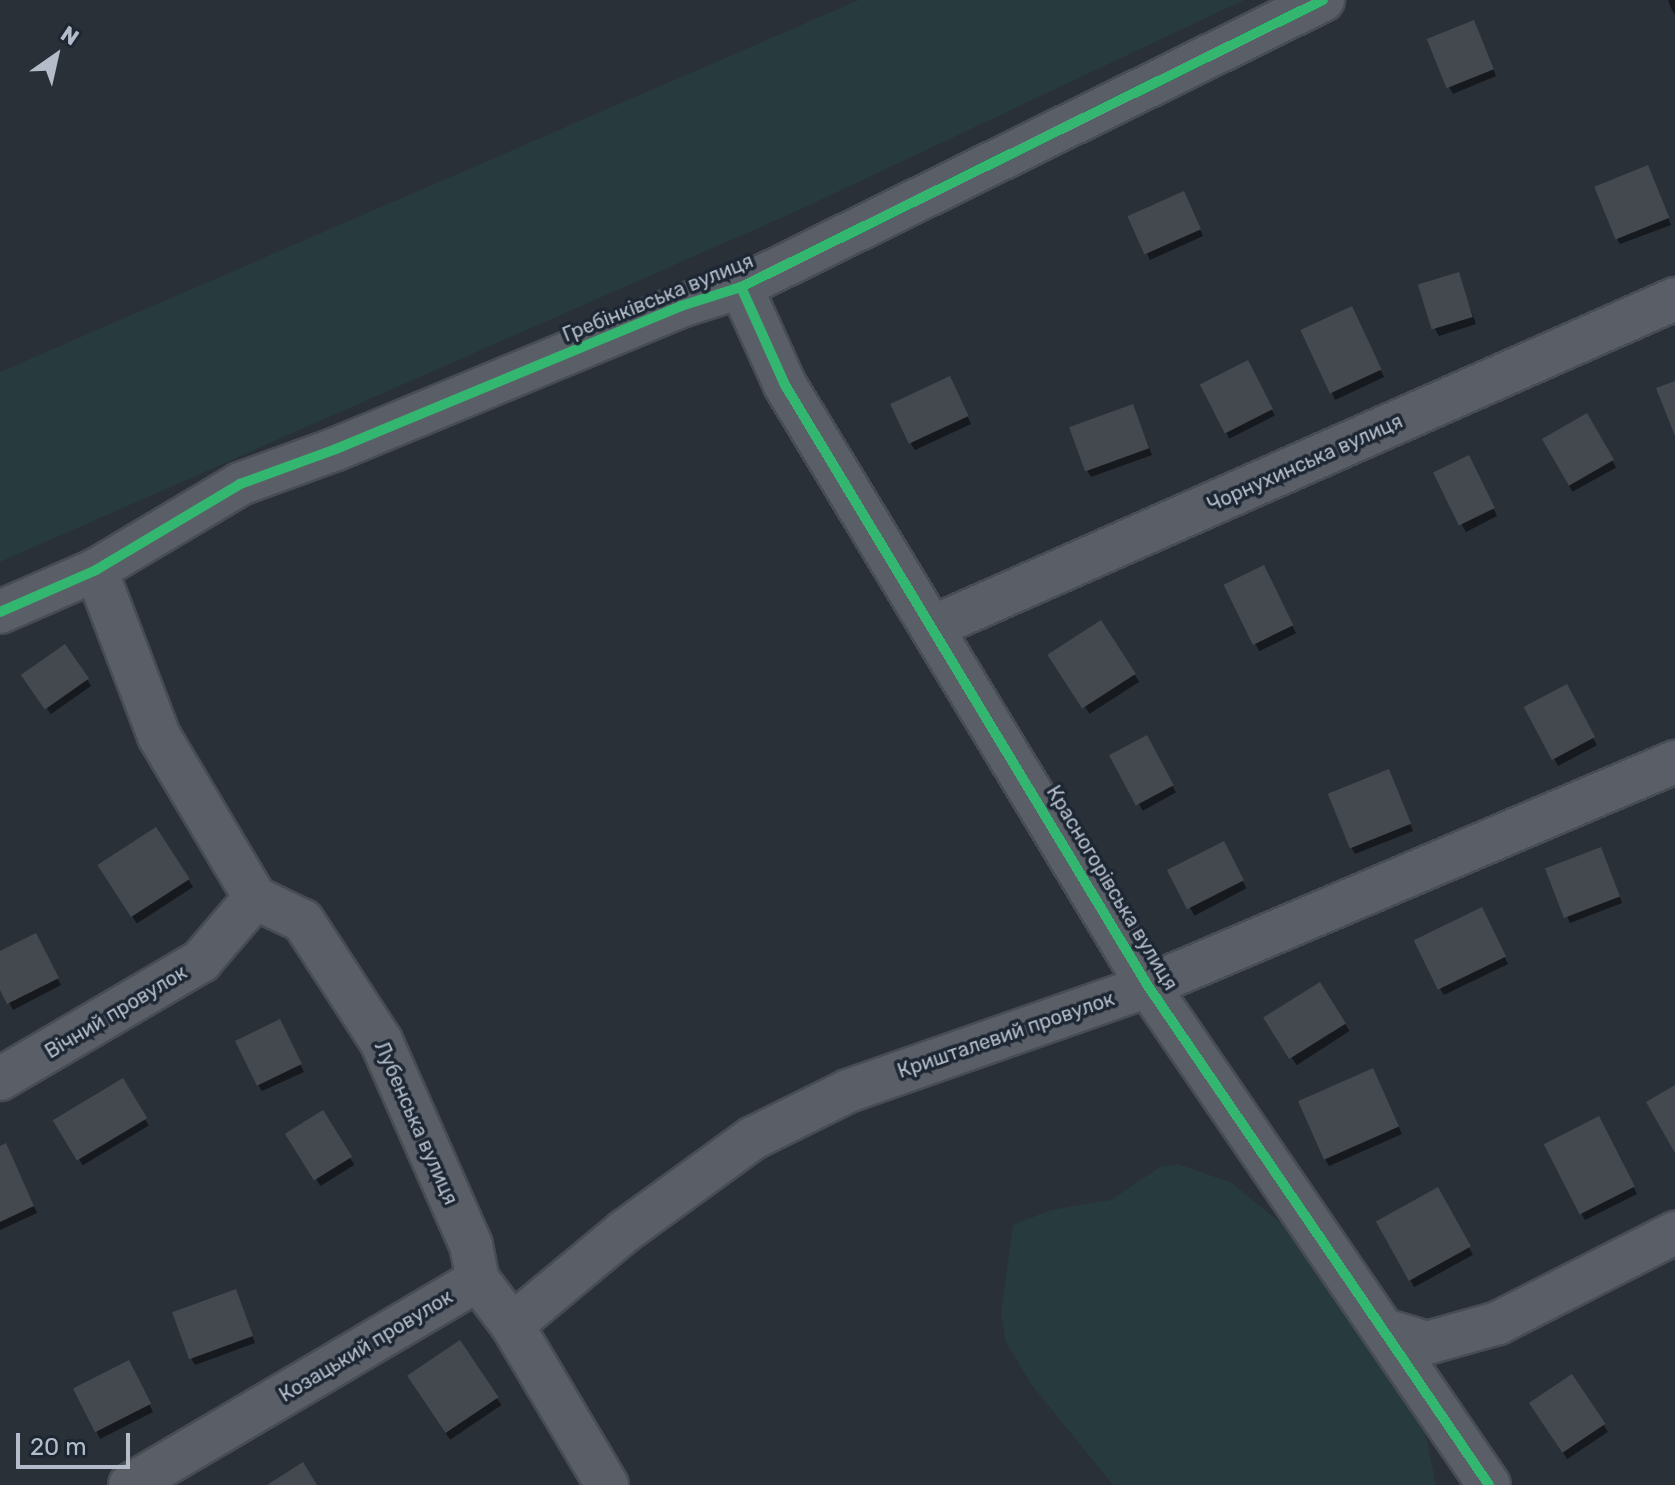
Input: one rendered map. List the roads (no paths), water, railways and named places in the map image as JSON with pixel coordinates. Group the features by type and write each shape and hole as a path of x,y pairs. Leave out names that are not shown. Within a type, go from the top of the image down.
{"street":[{"name":"Гребінківська вулиця","path":"0,612 96,570 240,484 336,449 681,306 741,287 1323,0"},
{"name":"Красногорівська вулиця","path":"741,287 785,385 935,626 1148,986 1388,1331 1489,1485"},
{"name":"Чорнухинська вулиця","path":"935,626 1675,299"},
{"path":"96,570 159,736 255,898"},
{"name":"Кришталевий провулок","path":"512,1325 625,1231 753,1138 848,1091 1148,986 1675,762"},
{"name":"Вічний провулок","path":"0,1079 201,961 255,898"},
{"name":"Лубенська вулиця","path":"255,898 303,921 381,1041 471,1245 478,1280 512,1325 607,1485"},
{"path":"1388,1331 1427,1343 1498,1323 1675,1233"},
{"name":"Козацький провулок","path":"130,1485 478,1280"}]}
